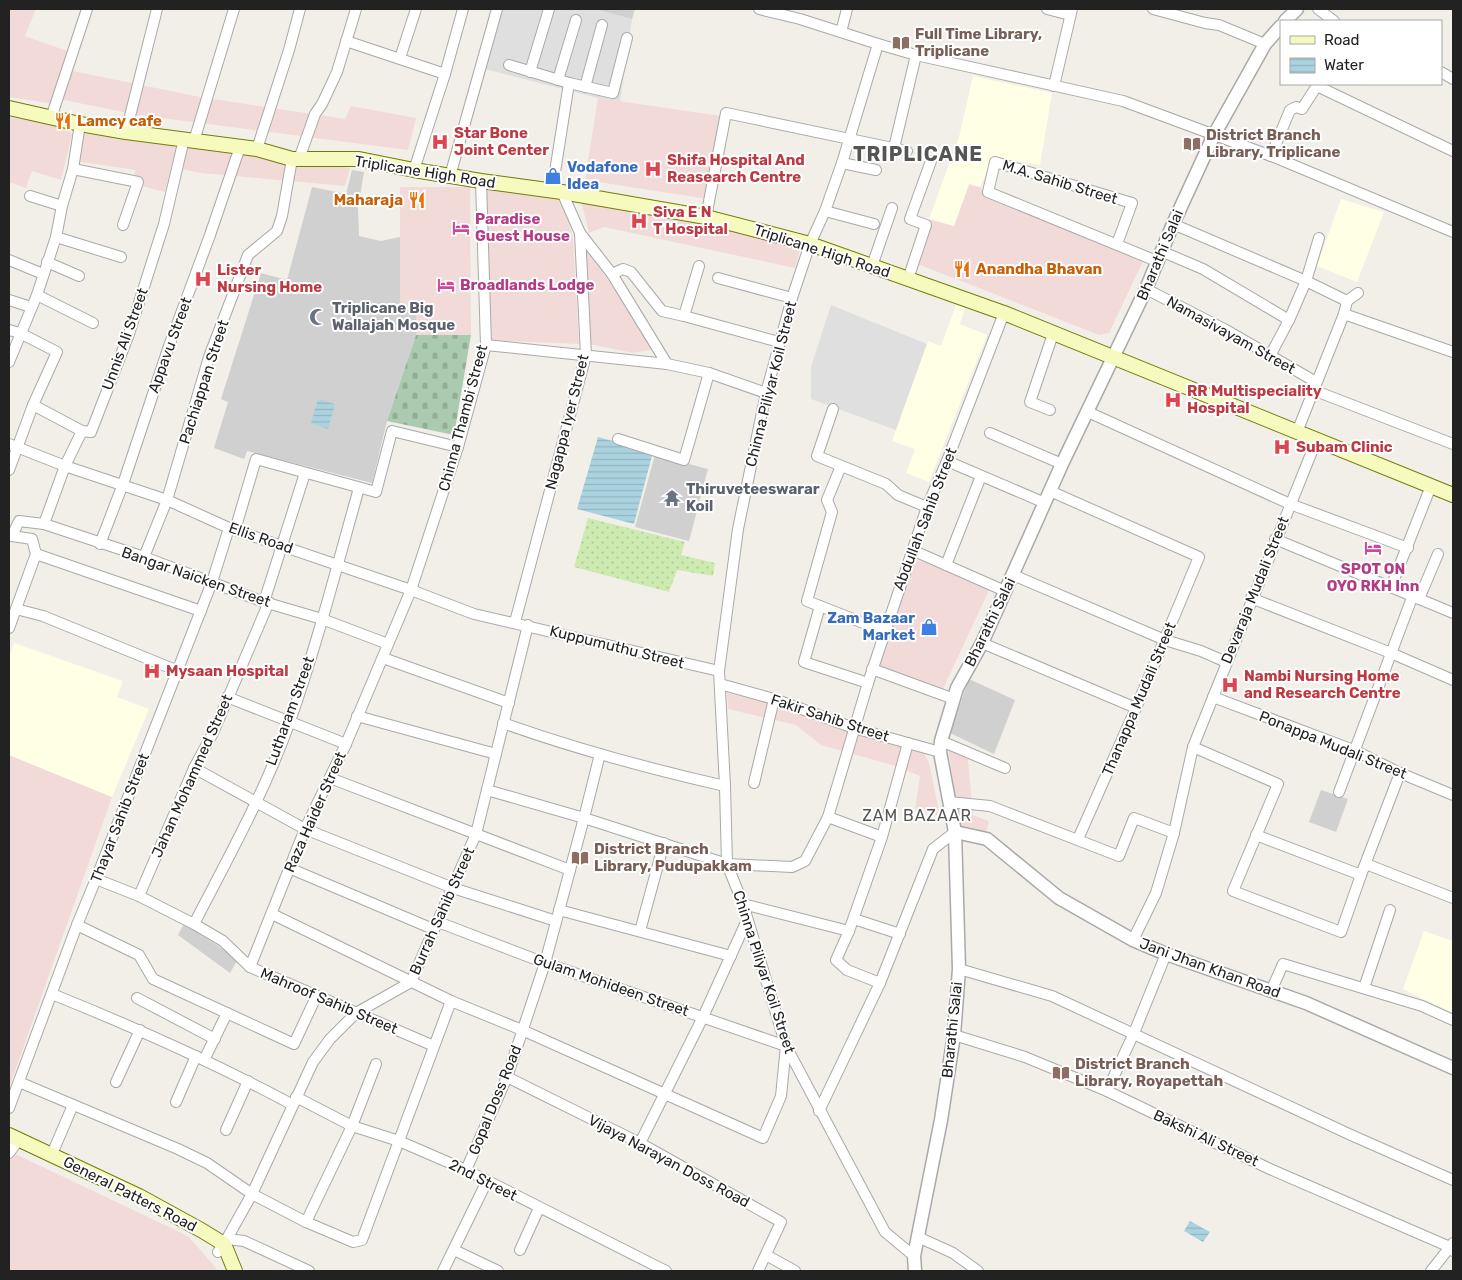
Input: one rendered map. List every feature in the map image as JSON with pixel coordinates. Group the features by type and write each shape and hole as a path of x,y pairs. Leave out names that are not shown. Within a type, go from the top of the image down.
{"main road":[{"name":"Triplicane High Road","path":"9,108 80,124 257,149 295,159 359,159 450,176 557,191 706,217 810,244 1004,313 1453,495"},
{"name":"General Patters Road","path":"10,1143 52,1154 139,1196 187,1226"},
{"name":"General Patters Road","path":"10,1143 187,1226 223,1245"},
{"path":"223,1245 226,1271"},
{"path":"223,1245 235,1271"}],"street":[{"path":"51,118 87,9"},
{"path":"126,132 157,9"},
{"path":"189,140 234,9"},
{"path":"257,149 289,50 300,9"},
{"name":"Pachiappan Street","path":"144,557 167,500 209,357 248,255 277,231 295,159 315,114 322,104 337,72 356,9"},
{"path":"400,58 416,9"},
{"path":"414,170 445,74 463,9"},
{"path":"450,176 497,9"},
{"path":"530,72 549,9"},
{"path":"759,9 800,19 916,55 1123,101 1271,156 1453,232"},
{"path":"841,32 847,9"},
{"path":"1047,9 1071,12 1054,86"},
{"path":"1153,9 1219,25 1265,44"},
{"path":"1286,20 1297,9"},
{"path":"1318,9 1333,20"},
{"path":"558,80 576,20"},
{"path":"585,87 602,25"},
{"name":"Bharathi Salai","path":"914,1271 914,1256 941,1120 954,1035 959,969 955,832 941,746 957,688 982,643 1062,464 1146,290 1173,224 1214,134 1265,44 1280,27"},
{"path":"509,65 569,83 613,93 627,38"},
{"path":"346,41 445,74"},
{"name":"Chinna Piliyar Koil Street","path":"878,44 850,139 825,211 810,244 792,298 766,393 738,529 719,671 725,786 726,864 743,904 786,1046 885,1232 914,1256"},
{"path":"894,148 916,55"},
{"path":"1442,73 1453,79"},
{"path":"557,191 569,83"},
{"path":"1271,156 1290,110 1296,107 1302,109 1317,85 1453,152"},
{"path":"706,217 726,113 908,151"},
{"path":"9,362 37,295 56,237 62,206 73,169 80,124"},
{"name":"Unnis Ali Street","path":"44,524 65,466 82,431 91,432 129,334 189,140"},
{"name":"Appavu Street","path":"100,544 123,484 169,346 240,147"},
{"path":"908,279 926,226 910,219 931,161"},
{"path":"842,162 876,170"},
{"name":"M.A. Sahib Street","path":"1118,244 1132,203 995,162 988,192 1118,244 1203,269 1289,320"},
{"path":"73,169 138,182 123,225"},
{"name":"Chinna Thambi Street","path":"388,644 411,590 458,447 486,345 481,181"},
{"name":"Nagappa Iyer Street","path":"515,622 586,355 580,233 557,191"},
{"path":"30,196 62,206"},
{"path":"872,266 892,208"},
{"path":"825,211 874,224"},
{"path":"1173,224 1306,281 1347,301"},
{"path":"580,233 612,274 667,364"},
{"path":"56,237 121,257"},
{"path":"1270,356 1289,320 1306,281 1319,238"},
{"path":"9,260 43,274"},
{"path":"47,262 79,276"},
{"path":"684,316 699,266"},
{"path":"612,274 623,269 631,272 662,311 779,342"},
{"path":"718,278 792,298"},
{"name":"Namasivayam Street","path":"1146,290 1226,330 1315,386 1396,423 1453,444"},
{"path":"1297,432 1344,314 1347,301 1358,293"},
{"path":"37,295 93,323"},
{"path":"9,300 31,307"},
{"name":"Abdullah Sahib Street","path":"488,790 584,818 726,864 792,867 804,861 828,817 872,668 927,507 947,462 1004,313"},
{"path":"1344,314 1453,352"},
{"path":"9,330 20,333 57,352 13,446 9,470"},
{"path":"1050,410 1030,402 1053,334"},
{"path":"486,345 667,364 710,374 766,393"},
{"path":"618,439 684,460 710,374"},
{"path":"33,405 82,431"},
{"path":"834,409 817,456 886,484 898,494 927,507"},
{"path":"1088,412 1290,504 1408,548"},
{"path":"305,473 376,492 392,431 458,447"},
{"path":"990,433 1062,464"},
{"name":"Devaraja Mudali Street","path":"1133,940 1156,892 1174,832 1193,748 1275,539 1317,439"},
{"name":"Ellis Road","path":"13,446 65,466 167,500 232,529 337,564 474,614 515,622"},
{"name":"Thayar Sahib Street","path":"9,1108 77,925 201,611 256,459 305,473"},
{"path":"947,462 1045,503"},
{"path":"841,466 827,500 832,512 807,601 884,631"},
{"name":"Jahan Mohammed Street","path":"139,896 194,768 213,733 266,602 281,545 305,473"},
{"path":"946,566 981,476"},
{"path":"1391,587 1431,486"},
{"name":"Lutharam Street","path":"194,924 256,801 290,722 322,620 359,488"},
{"name":"Thanappa Mudali Street","path":"1050,491 1199,557 1078,840"},
{"name":"Bangar Naicken Street","path":"10,535 19,521 44,524 144,557 388,644"},
{"path":"9,628 36,554 32,539 10,535"},
{"path":"1275,539 1416,597 1452,609"},
{"path":"912,550 1005,591"},
{"path":"36,554 201,611"},
{"path":"1339,792 1356,751 1391,653 1438,554"},
{"path":"1013,575 1165,640 1226,662"},
{"path":"1252,598 1391,653 1453,680"},
{"path":"820,606 804,662 868,683"},
{"path":"16,609 43,616 178,671"},
{"name":"Kuppumuthu Street","path":"515,622 719,671"},
{"name":"Burrah Sahib Street","path":"223,1245 252,1194 313,1062 330,1038 356,1013 411,982 476,834 528,625"},
{"path":"982,643 1136,708"},
{"name":"Raza Haider Street","path":"250,967 305,829 346,744 388,644"},
{"path":"383,658 509,703"},
{"path":"872,668 954,699"},
{"name":"Fakir Sahib Street","path":"720,684 774,699 854,728 908,743 941,746 1005,768"},
{"path":"227,697 346,744"},
{"name":"Ponappa Mudali Street","path":"1213,697 1356,751 1400,773 1453,795"},
{"path":"754,783 774,699"},
{"path":"357,716 496,754"},
{"path":"503,723 600,754 725,786"},
{"path":"880,982 847,970 836,960 854,919 882,837 908,743"},
{"path":"1193,748 1278,784 1233,891 1341,932 1400,773"},
{"name":"Gopal Doss Road","path":"466,1170 508,1077 545,963 600,754"},
{"path":"194,768 305,829 452,888 556,921"},
{"path":"330,778 570,870"},
{"path":"949,802 990,806 1119,856 1134,818 1174,832"},
{"path":"828,817 882,837"},
{"path":"820,1111 880,982 933,849 955,832"},
{"name":"Jani Jhan Khan Road","path":"955,832 987,839 1059,898 1133,940 1166,954 1306,1003 1453,1068"},
{"path":"1256,835 1361,875"},
{"path":"640,931 664,843"},
{"path":"1366,864 1453,898"},
{"name":"Gulam Mohideen Street","path":"289,868 435,926 786,1046"},
{"name":"Mahroof Sahib Street","path":"96,879 139,896 194,924 222,941 250,967 316,997 434,1046"},
{"path":"743,904 849,931"},
{"path":"559,910 731,956"},
{"path":"1364,988 1390,910"},
{"path":"272,914 451,1001 522,1030 763,1138 780,1096 786,1046"},
{"path":"854,919 900,934"},
{"path":"640,1143 703,1018 747,920"},
{"path":"77,925 139,955 152,979 294,1044 316,997"},
{"path":"1107,1091 1134,1033 1166,954"},
{"path":"1271,991 1283,964 1422,1006 1453,1020"},
{"path":"959,969 1052,996 1351,1135 1453,1180"},
{"name":"2nd Street","path":"52,994 140,1030 248,1081 352,1126 399,1141 466,1170 666,1271"},
{"path":"137,998 215,1039"},
{"path":"19,1082 200,1160 252,1194 306,1222 353,1242 362,1240 451,1001"},
{"path":"176,1102 200,1058 215,1039 227,1013"},
{"path":"116,1082 140,1030"},
{"name":"Bakshi Ali Street","path":"954,1035 1025,1057 1107,1091 1270,1169 1452,1247"},
{"path":"306,1222 352,1126 376,1064"},
{"name":"Vijaya Narayan Doss Road","path":"508,1077 640,1143 782,1222 758,1271"},
{"path":"226,1130 248,1081"},
{"path":"52,1154 73,1105"},
{"path":"443,1271 487,1181"},
{"path":"520,1250 539,1208"},
{"path":"918,1237 953,1254 978,1271"},
{"path":"223,1245 244,1241 309,1271"},
{"path":"1431,1271 1452,1247"},
{"path":"454,1250 498,1271"},
{"path":"766,1255 796,1271"}],"shaded area":[{"path":"9,9 36,9 25,36 73,53 55,104 9,97"},
{"path":"503,9 595,9 632,19 620,101 598,98 485,69"},
{"path":"595,9 635,9 632,19"},
{"path":"68,70 200,97 345,119 351,106 416,118 408,150 138,115 59,99"},
{"path":"973,76 1052,93 1040,165 994,157 980,187 969,184 954,226 929,219 959,137"},
{"path":"598,98 721,116 708,199 585,180"},
{"path":"9,117 68,126 72,135 61,180 32,171 26,188 9,182"},
{"path":"80,133 350,168 345,186 201,173 171,167 165,192 134,184 135,170 75,161"},
{"path":"352,170 364,172 358,208 359,236 381,241 400,237 400,307 416,307 416,335 387,421 372,483 247,451 244,459 214,448 228,402 221,399 261,273 287,280 312,187 346,194"},
{"path":"969,184 980,187 988,197 1144,259 1109,333 1099,335 915,263 929,219 954,226"},
{"path":"483,185 562,195 573,239 579,344 487,340"},
{"path":"400,187 470,187 471,335 416,335 416,307 400,307"},
{"path":"580,196 802,242 795,268 604,227 589,233"},
{"path":"1341,199 1384,212 1357,282 1317,266"},
{"path":"584,251 588,251 655,349 633,353 589,344"},
{"path":"831,305 927,344 896,430 811,399 811,367"},
{"path":"956,305 965,308 960,324 987,335 929,482 906,473 915,449 892,441 928,341 941,346"},
{"name":"Thiruveteeswarar Koil","path":"655,455 708,469 689,541 635,527"},
{"name":"Zam Bazaar Market","path":"910,557 990,588 942,691 874,667"},
{"path":"14,643 123,681 117,697 149,709 112,797 9,755 9,657"},
{"path":"969,679 1015,700 994,754 950,733"},
{"path":"727,693 779,705 923,751 929,763 940,816 915,810 920,776 892,765 821,745 796,725 728,709"},
{"path":"948,746 967,750 973,815 989,821 986,833 967,829 959,824"},
{"path":"9,755 112,797 9,1088"},
{"path":"1321,790 1348,799 1336,832 1309,822"},
{"path":"184,924 238,959 230,973 178,935"},
{"path":"1424,931 1453,941 1453,1013 1403,989"},
{"path":"9,1151 188,1236 217,1271 9,1271"}],"green space":[{"path":"416,335 471,335 454,435 387,421"},
{"path":"588,518 685,542 681,555 715,563 713,576 677,570 669,592 574,567"}],"water":[{"path":"318,399 335,404 328,429 311,423"},
{"path":"598,437 653,452 634,524 577,509"},
{"path":"1190,1221 1210,1232 1203,1242 1184,1231"}],"place":[{"name":"Full Time Library, Triplicane","path":"901,43"},
{"name":"Lamcy cafe","path":"63,121"},
{"name":"Star Bone Joint Center","path":"440,142"},
{"name":"District Branch Library, Triplicane","path":"1192,144"},
{"name":"Shifa Hospital And Reasearch Centre","path":"653,169"},
{"name":"Vodafone Idea","path":"553,176"},
{"name":"Maharaja","path":"417,200"},
{"name":"Siva E N T Hospital","path":"639,221"},
{"name":"Paradise Guest House","path":"461,228"},
{"name":"Anandha Bhavan","path":"962,269"},
{"name":"Lister Nursing Home","path":"203,279"},
{"name":"Broadlands Lodge","path":"446,285"},
{"name":"Triplicane Big Wallajah Mosque","path":"318,317"},
{"name":"RR Multispeciality Hospital","path":"1173,400"},
{"name":"Subam Clinic","path":"1282,447"},
{"name":"Thiruveteeswarar Koil","path":"672,498"},
{"name":"SPOT ON OYO RKH Inn","path":"1373,548"},
{"name":"Zam Bazaar Market","path":"929,627"},
{"name":"Mysaan Hospital","path":"152,671"},
{"name":"Nambi Nursing Home and Research Centre","path":"1230,685"},
{"name":"District Branch Library, Pudupakkam","path":"580,858"},
{"name":"District Branch Library, Royapettah","path":"1061,1073"}],"district":[{"name":"TRIPLICANE","path":"918,154"},
{"name":"ZAM BAZAAR","path":"917,815"}]}
